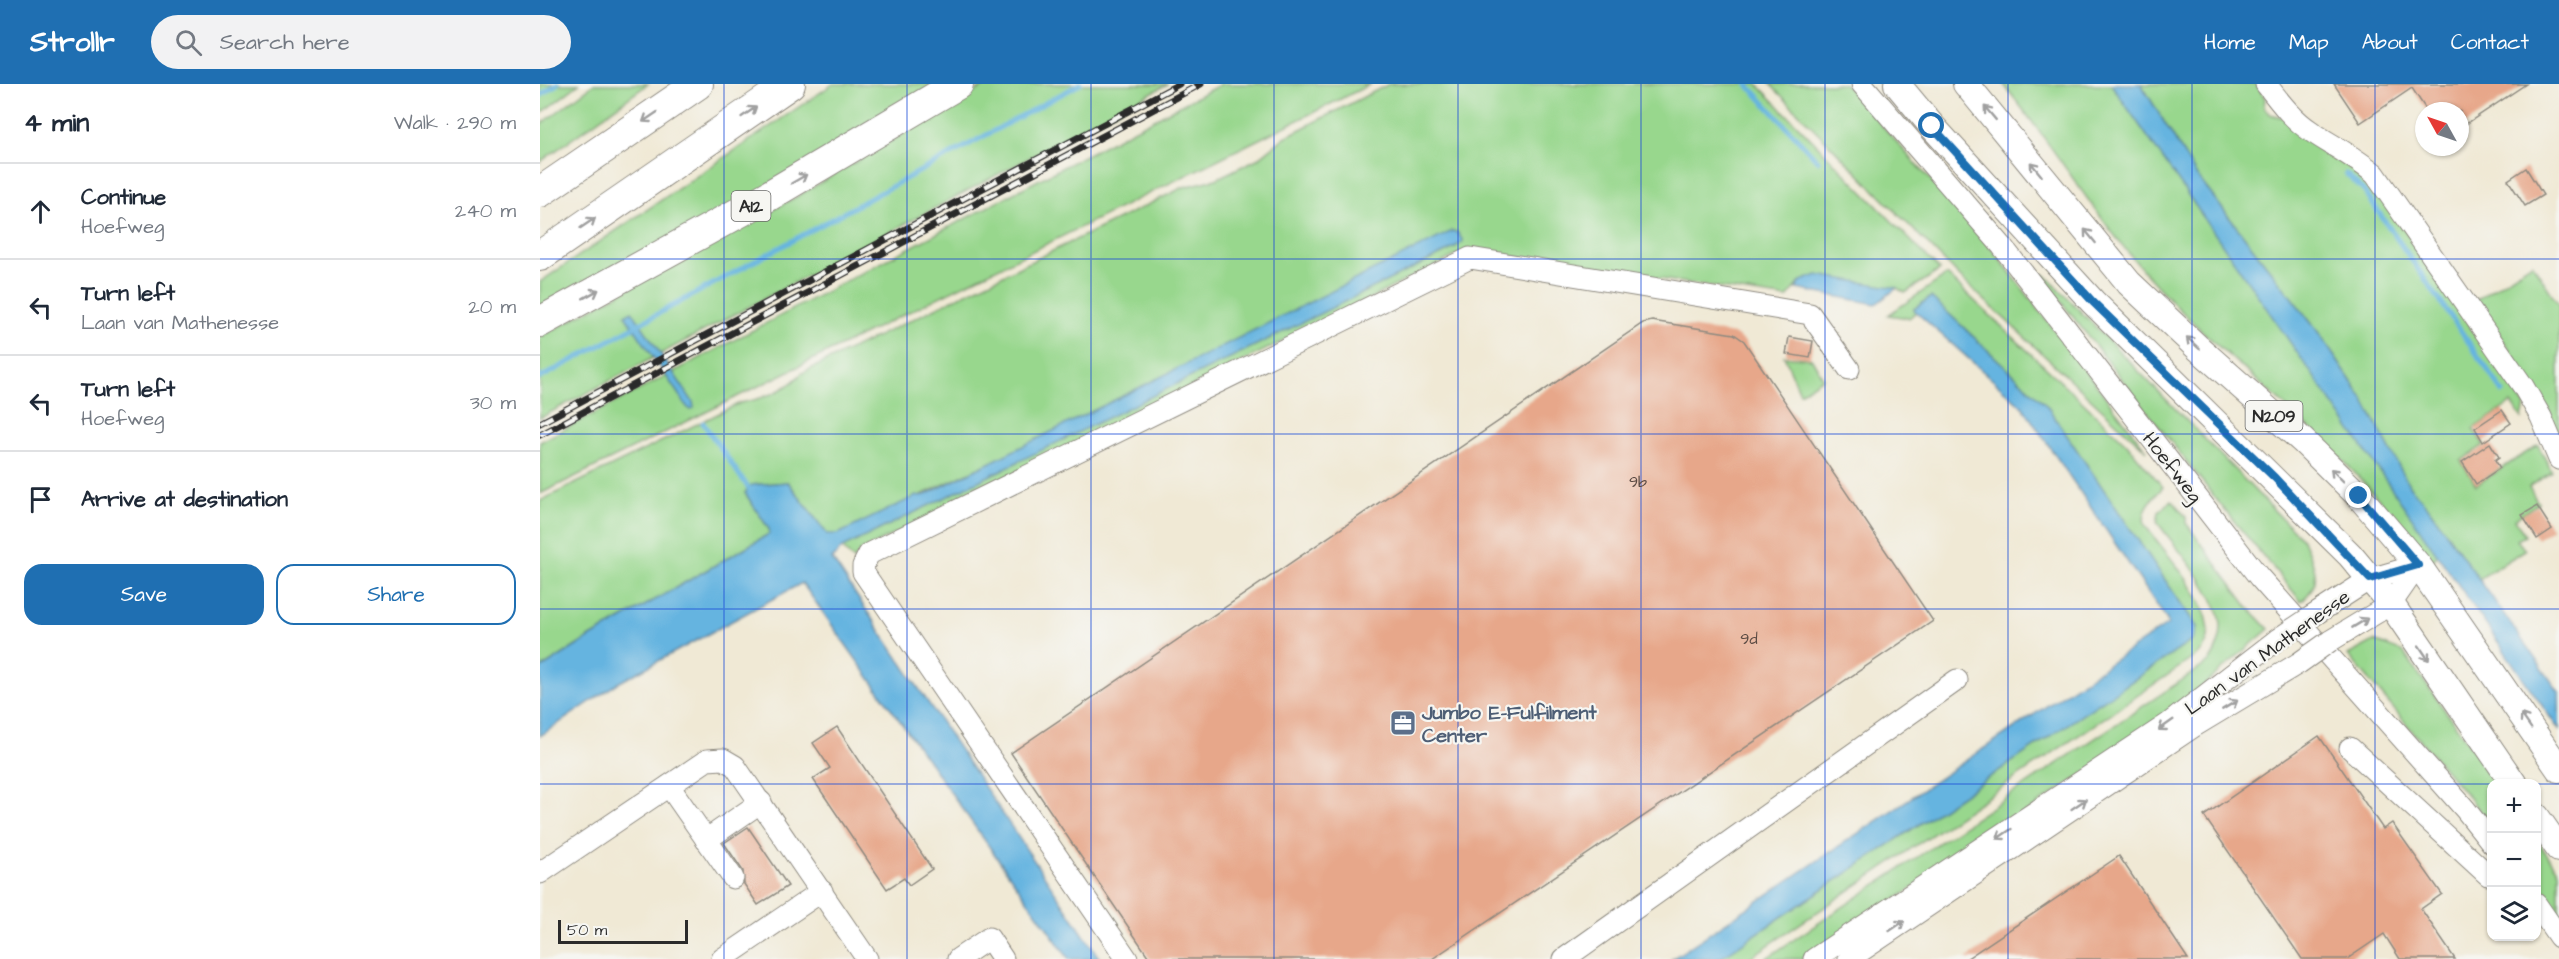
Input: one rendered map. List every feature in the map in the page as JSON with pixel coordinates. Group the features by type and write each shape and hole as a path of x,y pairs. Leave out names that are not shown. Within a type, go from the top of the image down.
{"highway":[{"path":"540,192 698,84"},
{"path":"540,256 790,84"},
{"name":"A12","path":"540,322 760,201 958,84"}],"main road":[{"name":"N209","path":"1897,84 2093,302 2275,478 2370,579 2391,604 2511,779"},
{"name":"N209","path":"1966,84 2129,283 2303,441 2359,496 2418,565 2559,769"},
{"path":"2541,823 2559,849"}],"street":[{"name":"Hoefweg","path":"1862,84 2017,264 2259,577 2487,837"},
{"path":"2266,84 2290,113 2310,131 2355,157 2375,174 2523,386 2541,417 2559,459"},
{"path":"1127,959 863,572 863,566 869,554 1470,258 1810,314 1849,369"},
{"name":"Laan van Mathenesse","path":"1814,959 2168,724 2278,639 2308,619 2370,579 2418,565"},
{"name":"Laan van Mathenesse","path":"1848,959 2193,727 2391,604 2418,565"},
{"path":"1563,959 1957,680"},
{"path":"2350,748 2487,874"},
{"path":"540,873 707,760 723,759 735,766 761,802 867,959"},
{"path":"669,786 733,878"},
{"path":"706,840 761,802"},
{"path":"722,959 822,891"},
{"path":"2541,911 2559,937"},
{"path":"958,959 989,938 1004,959"}],"green space":[{"path":"540,84 579,84 540,114"},
{"path":"594,84 648,84 540,162 540,125"},
{"path":"833,84 948,84 540,316 540,282"},
{"path":"988,84 1168,84 540,418 540,337 796,197"},
{"path":"1221,84 1371,84 540,494 540,442"},
{"path":"1389,84 1757,84 1940,270 1905,293 1897,288 1801,281 1787,298 1467,250 860,551 854,560 842,548 1454,248 1463,241 838,534 827,534 788,482 751,485 745,493 769,529 769,534 589,638 540,669 540,501 740,403 773,393 789,385 802,373 1184,187 1216,179 1259,158 1285,137"},
{"path":"1770,84 1845,84 1993,250 2147,451 1965,282"},
{"path":"2003,84 2111,84 2439,554 2431,562 2336,453 2198,327 2158,287 2117,238"},
{"path":"2141,84 2256,84 2265,98 2264,107 2270,114 2281,117 2343,160 2376,188 2525,406 2522,418 2511,403 2473,429 2484,445 2461,461 2476,485 2538,445 2552,472 2529,487 2538,503 2515,519 2525,536 2517,540 2525,550 2479,579 2428,507 2410,487 2363,399 2316,329 2197,176"},
{"path":"2532,263 2559,305 2559,438 2549,410 2476,300"},
{"path":"1947,275 2126,443 2163,487 2146,509 2145,525 2180,570 2202,606 2208,624 2208,640 2199,654 1748,959 1719,959 2193,640 2197,627 2047,406 1931,297 1914,309 1916,312 1909,318 1888,315"},
{"path":"2040,275 2045,275 2303,540 2313,565 2315,580 2309,594 2301,601 2227,513"},
{"path":"1784,356 1812,359 1823,378 1800,393"},
{"path":"2172,500 2186,517 2186,523 2248,607 2269,629 2163,720 1941,870 1803,959 1765,959 2209,662 2220,637 2219,616 2206,587 2157,522 2159,512"},
{"path":"2374,641 2403,652 2494,779 2487,779 2487,819 2348,655"},
{"path":"2541,846 2559,871 2559,918 2541,891"}],"water":[{"path":"2111,84 2141,84 2197,176 2316,329 2363,399 2410,487 2428,507 2559,692 2559,730"},
{"path":"1452,231 1457,232 1463,241 1454,248 842,548 832,559 1100,959 1069,959 802,583 618,683 540,736 540,669 589,638 769,534 769,529 745,493 751,485 788,482 827,534 838,534 916,496 925,495"},
{"path":"1817,275 1897,288 1876,304 1796,289 1801,281"},
{"path":"1931,297 2047,406 2197,627 2193,640 1719,959 1672,959 2168,624 2022,406 1916,312 1914,309"},
{"path":"632,311 693,402 694,408 691,410 625,315"}],"building":[{"path":"2334,84 2526,84 2469,122 2469,102 2421,102 2412,88 2360,123"},
{"path":"2526,168 2543,195 2525,206 2508,180"},
{"path":"1652,321 1734,334 1744,341 1933,621 1432,959 1150,959 1011,753 1643,323"},
{"path":"1789,337 1813,341 1810,358 1786,354"},
{"path":"2502,410 2511,423 2483,442 2475,428"},
{"path":"2490,443 2499,457 2495,460 2500,468 2476,484 2462,462"},
{"path":"2537,506 2552,529 2537,539 2522,515"},
{"path":"837,727 932,869 909,885 904,878 887,889 813,779 830,768 813,743"},
{"path":"2319,736 2383,829 2392,823 2442,894 2421,909 2455,959 2400,959 2384,934 2347,959 2302,959 2204,816"},
{"path":"748,827 788,886 758,905 744,884 743,871 724,843"},
{"path":"2119,856 2188,959 1966,959"}],"waterway":[{"path":"540,96 557,84"},
{"path":"540,378 1080,84"},
{"path":"1747,84 1818,161"},
{"path":"2346,174 2364,191 2503,392"},
{"path":"703,423 752,493"}],"railway":[{"path":"540,423 1179,84"},
{"path":"540,435 1201,84"}],"place":[{"name":"Jumbo E-Fulfilment Center","path":"1403,723"}],"route":[{"path":"1932,126 2093,302 2275,478 2350,555 2370,579 2418,565 2359,496"}]}
